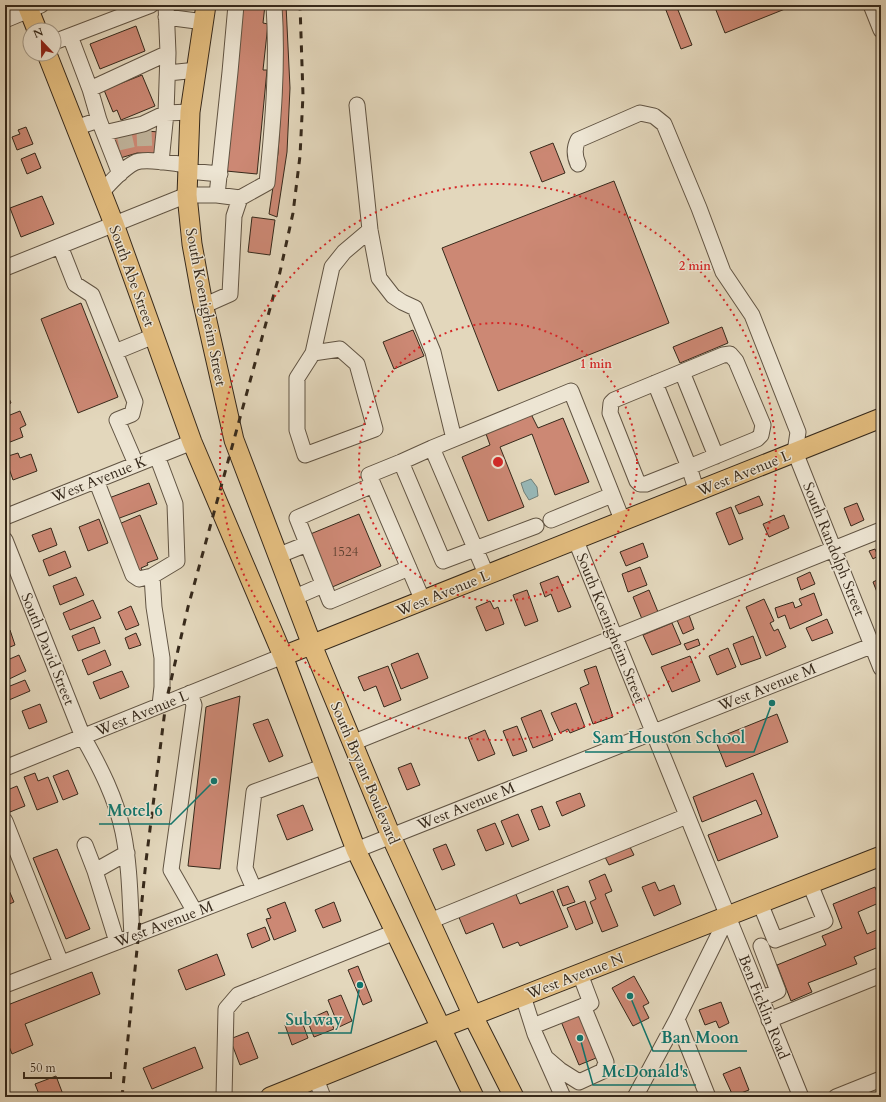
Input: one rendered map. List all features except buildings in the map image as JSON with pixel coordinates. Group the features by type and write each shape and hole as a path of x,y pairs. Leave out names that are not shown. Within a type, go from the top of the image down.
{"main road":[{"path":"33,7 36,22"},
{"name":"South Koenigheim Street","path":"205,13 190,112 187,195 192,244 204,306 234,440"},
{"name":"South Abe Street","path":"50,62 114,224 192,442 283,656"},
{"name":"West Avenue L","path":"283,656 576,541 881,418"},
{"name":"South Bryant Boulevard","path":"234,440 293,598 391,836 473,1016 514,1097"},
{"path":"283,656 356,850 474,1097"},
{"name":"West Avenue N","path":"275,1096 441,1028 881,856"}],"street":[{"path":"62,39 151,5"},
{"path":"217,195 236,5"},
{"path":"5,268 187,195 217,195 240,198 267,183 275,102 276,60 274,5"},
{"path":"871,5 881,30"},
{"path":"5,20 33,7"},
{"path":"161,162 168,73 166,11 205,13"},
{"path":"70,36 102,126 127,165"},
{"path":"90,89 168,53"},
{"path":"168,73 197,70"},
{"path":"357,105 370,230 379,278 393,296 415,308 433,352 454,439"},
{"path":"76,128 102,126 123,132 143,128 166,113 190,112"},
{"path":"578,164 575,157 575,147 578,140 640,113 654,116 664,124 699,208 723,272 752,315 798,432 795,452"},
{"path":"101,193 127,165 145,157 161,162 220,174"},
{"path":"204,306 230,294 234,216 240,198"},
{"path":"313,353 340,349 357,364 375,429 306,455 297,430 297,378 313,353 332,267 344,252 370,230"},
{"path":"60,246 75,284 92,295 135,402 132,414 118,420 136,464"},
{"path":"115,352 154,336"},
{"path":"730,354 736,361 763,425 761,435 757,439 716,456 646,484 640,484 637,481 610,413 611,403 614,400 682,372 723,355 730,354"},
{"path":"682,372 716,456"},
{"path":"655,383 697,492"},
{"path":"423,601 369,475 571,391 623,522"},
{"name":"West Avenue K","path":"5,517 192,442"},
{"path":"432,448 486,576"},
{"name":"South Randolph Street","path":"795,452 834,549 877,644 881,668"},
{"path":"96,480 133,575 139,579 152,576 177,561 175,504 157,456"},
{"path":"401,462 443,562 536,526"},
{"path":"373,485 297,518 323,585 330,601 409,568"},
{"path":"551,520 612,495"},
{"path":"352,743 881,530"},
{"name":"South David Street","path":"5,540 83,737 99,765 114,802 123,832 127,853 132,936"},
{"name":"South Koenigheim Street","path":"576,541 728,916"},
{"path":"277,556 307,544"},
{"path":"152,576 154,607 162,658 162,687 160,705"},
{"path":"293,598 323,585"},
{"name":"West Avenue M","path":"5,984 356,850 877,644"},
{"name":"West Avenue L","path":"5,768 283,656"},
{"path":"190,693 194,705 171,870 195,912"},
{"path":"254,889 246,868 254,792 325,766"},
{"path":"430,921 687,816"},
{"path":"5,821 61,963"},
{"path":"85,845 95,871 116,942"},
{"path":"95,871 127,853"},
{"path":"743,954 825,921 810,884"},
{"path":"760,903 775,940"},
{"path":"635,1097 677,1019 728,916"},
{"name":"Ben Ficklin Road","path":"728,916 800,1097"},
{"path":"224,1097 226,1010 238,995 395,932"},
{"path":"761,946 778,991 761,999"},
{"path":"533,1026 591,1003 580,974"},
{"path":"769,1020 881,975"},
{"path":"523,996 533,1026 563,1097"},
{"path":"546,1058 560,1070 579,1082 603,1071 606,1062 583,1006"},
{"path":"677,1019 708,1097"},
{"path":"316,1079 323,1097"},
{"path":"836,1097 881,1079"}],"water":[{"path":"531,479 537,487 538,496 529,500 521,483"}],"tunnel":[{"path":"144,131 145,153"},
{"path":"124,134 129,156"}],"railway":[{"path":"122,1097 146,861 166,702 188,607 280,272 293,213 300,156 303,95 300,5"}],"place":[{"name":"Sam Houston School","path":"772,703"},
{"name":"Motel 6","path":"214,781"},
{"name":"Subway","path":"360,985"},
{"name":"Ban Moon","path":"630,996"},
{"name":"McDonald's","path":"580,1038"}]}
